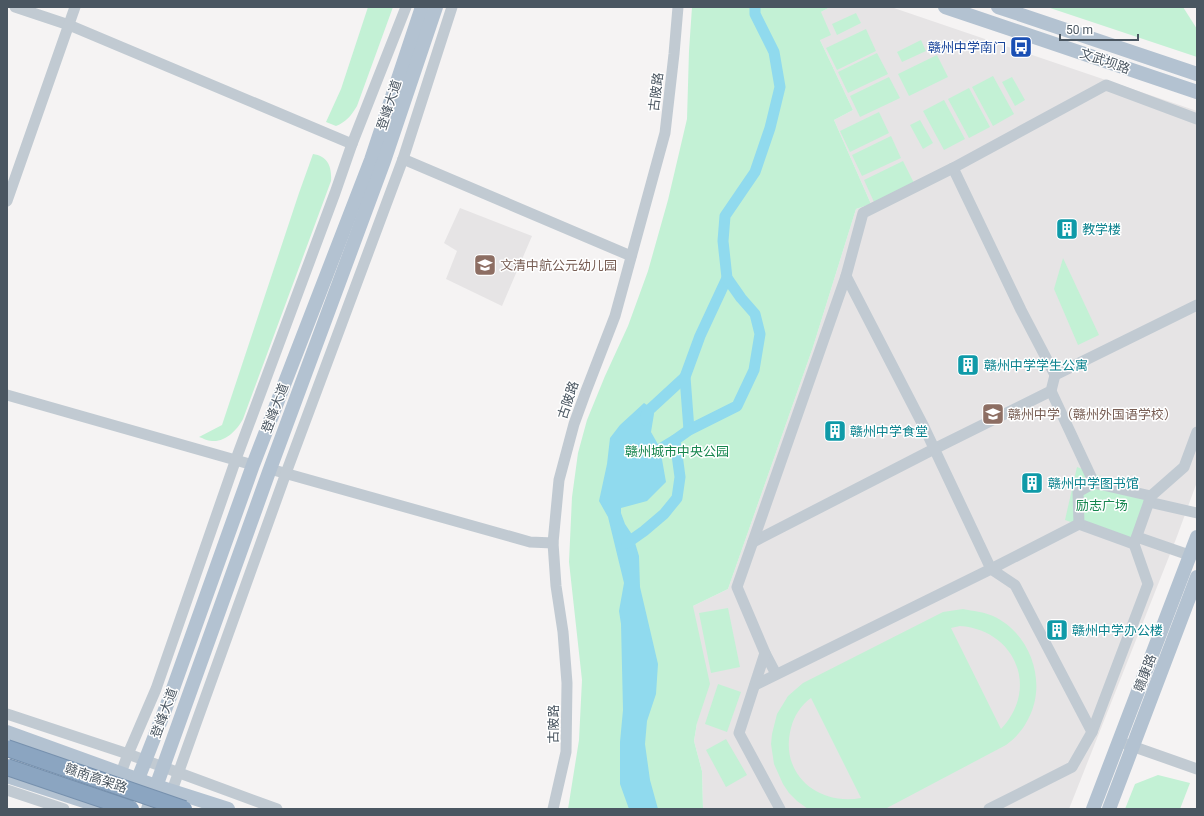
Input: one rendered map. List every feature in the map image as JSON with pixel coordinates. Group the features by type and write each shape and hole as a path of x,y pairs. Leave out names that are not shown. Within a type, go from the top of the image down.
{"highway":[{"name":"赣南高架路","path":"7,748 184,809"},
{"name":"赣南高架路","path":"7,766 131,809"}],"main road":[{"name":"登峰大道","path":"127,809 170,697 253,465 371,160 422,7"},
{"name":"登峰大道","path":"148,809 270,469 384,161 436,7"},
{"name":"文武坝路","path":"945,7 1197,92"},
{"name":"文武坝路","path":"998,7 1197,74"},
{"name":"赣康路","path":"1109,809 1126,744 1197,537"},
{"name":"赣康路","path":"1093,809 1126,744 1197,577"},
{"path":"7,732 156,786 228,809"},
{"path":"7,776 108,809"}],"street":[{"path":"15,7 69,25 352,144"},
{"path":"7,201 75,7"},
{"path":"108,809 128,754 156,689 236,460 352,144 406,7"},
{"path":"166,809 286,473 403,159 452,7"},
{"name":"古陂路","path":"553,809 566,752 567,683 563,632 556,586 553,543 559,480 574,424 615,316 665,133 678,7"},
{"path":"776,674 765,653 737,587 846,276 863,213 952,168 1106,85 1197,119"},
{"path":"403,159 631,256"},
{"path":"952,168 1020,310 1055,375 1051,391 1094,483"},
{"path":"846,276 934,449 991,569 1015,585 1092,732"},
{"path":"1055,375 1197,305"},
{"path":"753,542 1051,391"},
{"path":"7,396 253,465"},
{"path":"989,809 1072,767 1092,732 1148,584 1135,541 1150,499 1184,467 1197,432"},
{"path":"270,469 530,542 553,543"},
{"path":"1079,524 1078,492 1094,483 1197,513"},
{"path":"755,685 1079,524 1135,541 1190,555"},
{"path":"765,653 739,733 780,809"},
{"path":"7,714 128,754 277,809"},
{"path":"1126,744 1197,769"},
{"path":"7,790 64,809"}],"shaded area":[{"name":"赣州中学（赣州外国语学校）","path":"830,7 891,7 1197,111 1197,482 1176,539 1069,809 703,809 702,771 694,741 697,723 693,606 728,589 813,347 856,209 871,204 834,120 853,110 820,40 821,12"},
{"name":"文清中航公元幼儿园","path":"460,208 532,236 502,306 446,279 457,251 444,243"}],"green space":[{"path":"368,7 393,7 357,106 353,113 343,123 336,126 326,122 341,89"},
{"name":"赣州城市中央公园","path":"692,7 830,7 821,12 831,35 820,40 853,110 834,120 871,204 856,209 813,347 728,589 693,606 710,684 697,723 694,741 702,771 703,809 568,809 579,740 582,680 569,562 572,497 578,453 587,420 628,326 648,271 668,200 687,119"},
{"path":"1047,7 1183,7 1197,29 1197,57"},
{"path":"856,13 861,23 837,35 832,24"},
{"path":"866,29 876,51 837,70 826,48"},
{"path":"921,40 926,51 902,62 897,52"},
{"path":"877,53 888,74 848,93 838,72"},
{"path":"937,55 948,77 909,96 898,74"},
{"path":"993,76 1014,114 993,126 972,87"},
{"path":"889,77 900,98 860,117 850,96"},
{"path":"1012,77 1025,100 1015,106 1002,82"},
{"path":"969,88 990,127 969,138 948,99"},
{"path":"944,100 965,139 944,150 923,111"},
{"path":"879,112 889,133 850,152 840,131"},
{"path":"920,120 933,143 923,149 910,125"},
{"path":"891,136 901,158 862,176 852,155"},
{"path":"313,154 322,157 328,163 331,171 331,181 243,419 234,431 222,440 210,441 199,437 222,425"},
{"path":"903,161 914,183 874,202 864,180"},
{"path":"1063,258 1099,335 1078,345 1054,289"},
{"name":"励志广场","path":"1077,467 1151,496 1134,544 1065,520"},
{"path":"728,608 740,667 711,673 699,613"},
{"path":"963,609 993,616 1007,624 1018,635 1027,648 1033,662 1036,678 1036,693 1033,709 1022,729 1015,738 1006,745 885,809 808,809 797,801 783,784 774,764 771,744 777,714 788,696 803,683 943,612","holes":["960,626 979,630 995,638 1007,650 1016,664 1020,679 1019,696 1013,713 1001,729 951,628","811,698 861,798 845,799 830,797 816,791 805,783 796,772 791,759 789,744 791,728 798,711"]},
{"path":"718,684 741,692 727,732 705,724"},
{"path":"726,739 747,775 726,787 706,750"},
{"path":"1158,775 1190,783 1180,809 1125,809 1135,784"}],"water":[{"path":"644,403 653,409 654,414 651,432 660,448 666,482 647,501 621,508 621,513 625,524 633,536 639,556 640,587 658,664 656,694 647,721 645,744 650,780 658,809 629,809 620,784 620,742 623,710 621,624 619,611 624,583 608,517 599,501 607,464 610,438 620,425"}],"waterway":[{"path":"647,457 689,430 737,406 754,370 760,334 755,314 741,298 727,278 723,241 725,216 755,172 770,128 780,87 774,52 755,14 755,7"},
{"path":"689,430 685,377 700,336 727,278"},
{"path":"645,420 647,412 685,377"},
{"path":"627,543 664,514 677,498 680,477 675,440"}],"place":[{"name":"赣州中学南门","path":"1021,47"},
{"name":"教学楼","path":"1067,229"},
{"name":"文清中航公元幼儿园","path":"485,265"},
{"name":"赣州中学学生公寓","path":"968,365"},
{"name":"赣州中学（赣州外国语学校）","path":"993,414"},
{"name":"赣州中学食堂","path":"835,431"},
{"name":"赣州中学图书馆","path":"1032,483"},
{"name":"赣州中学办公楼","path":"1057,630"}]}
